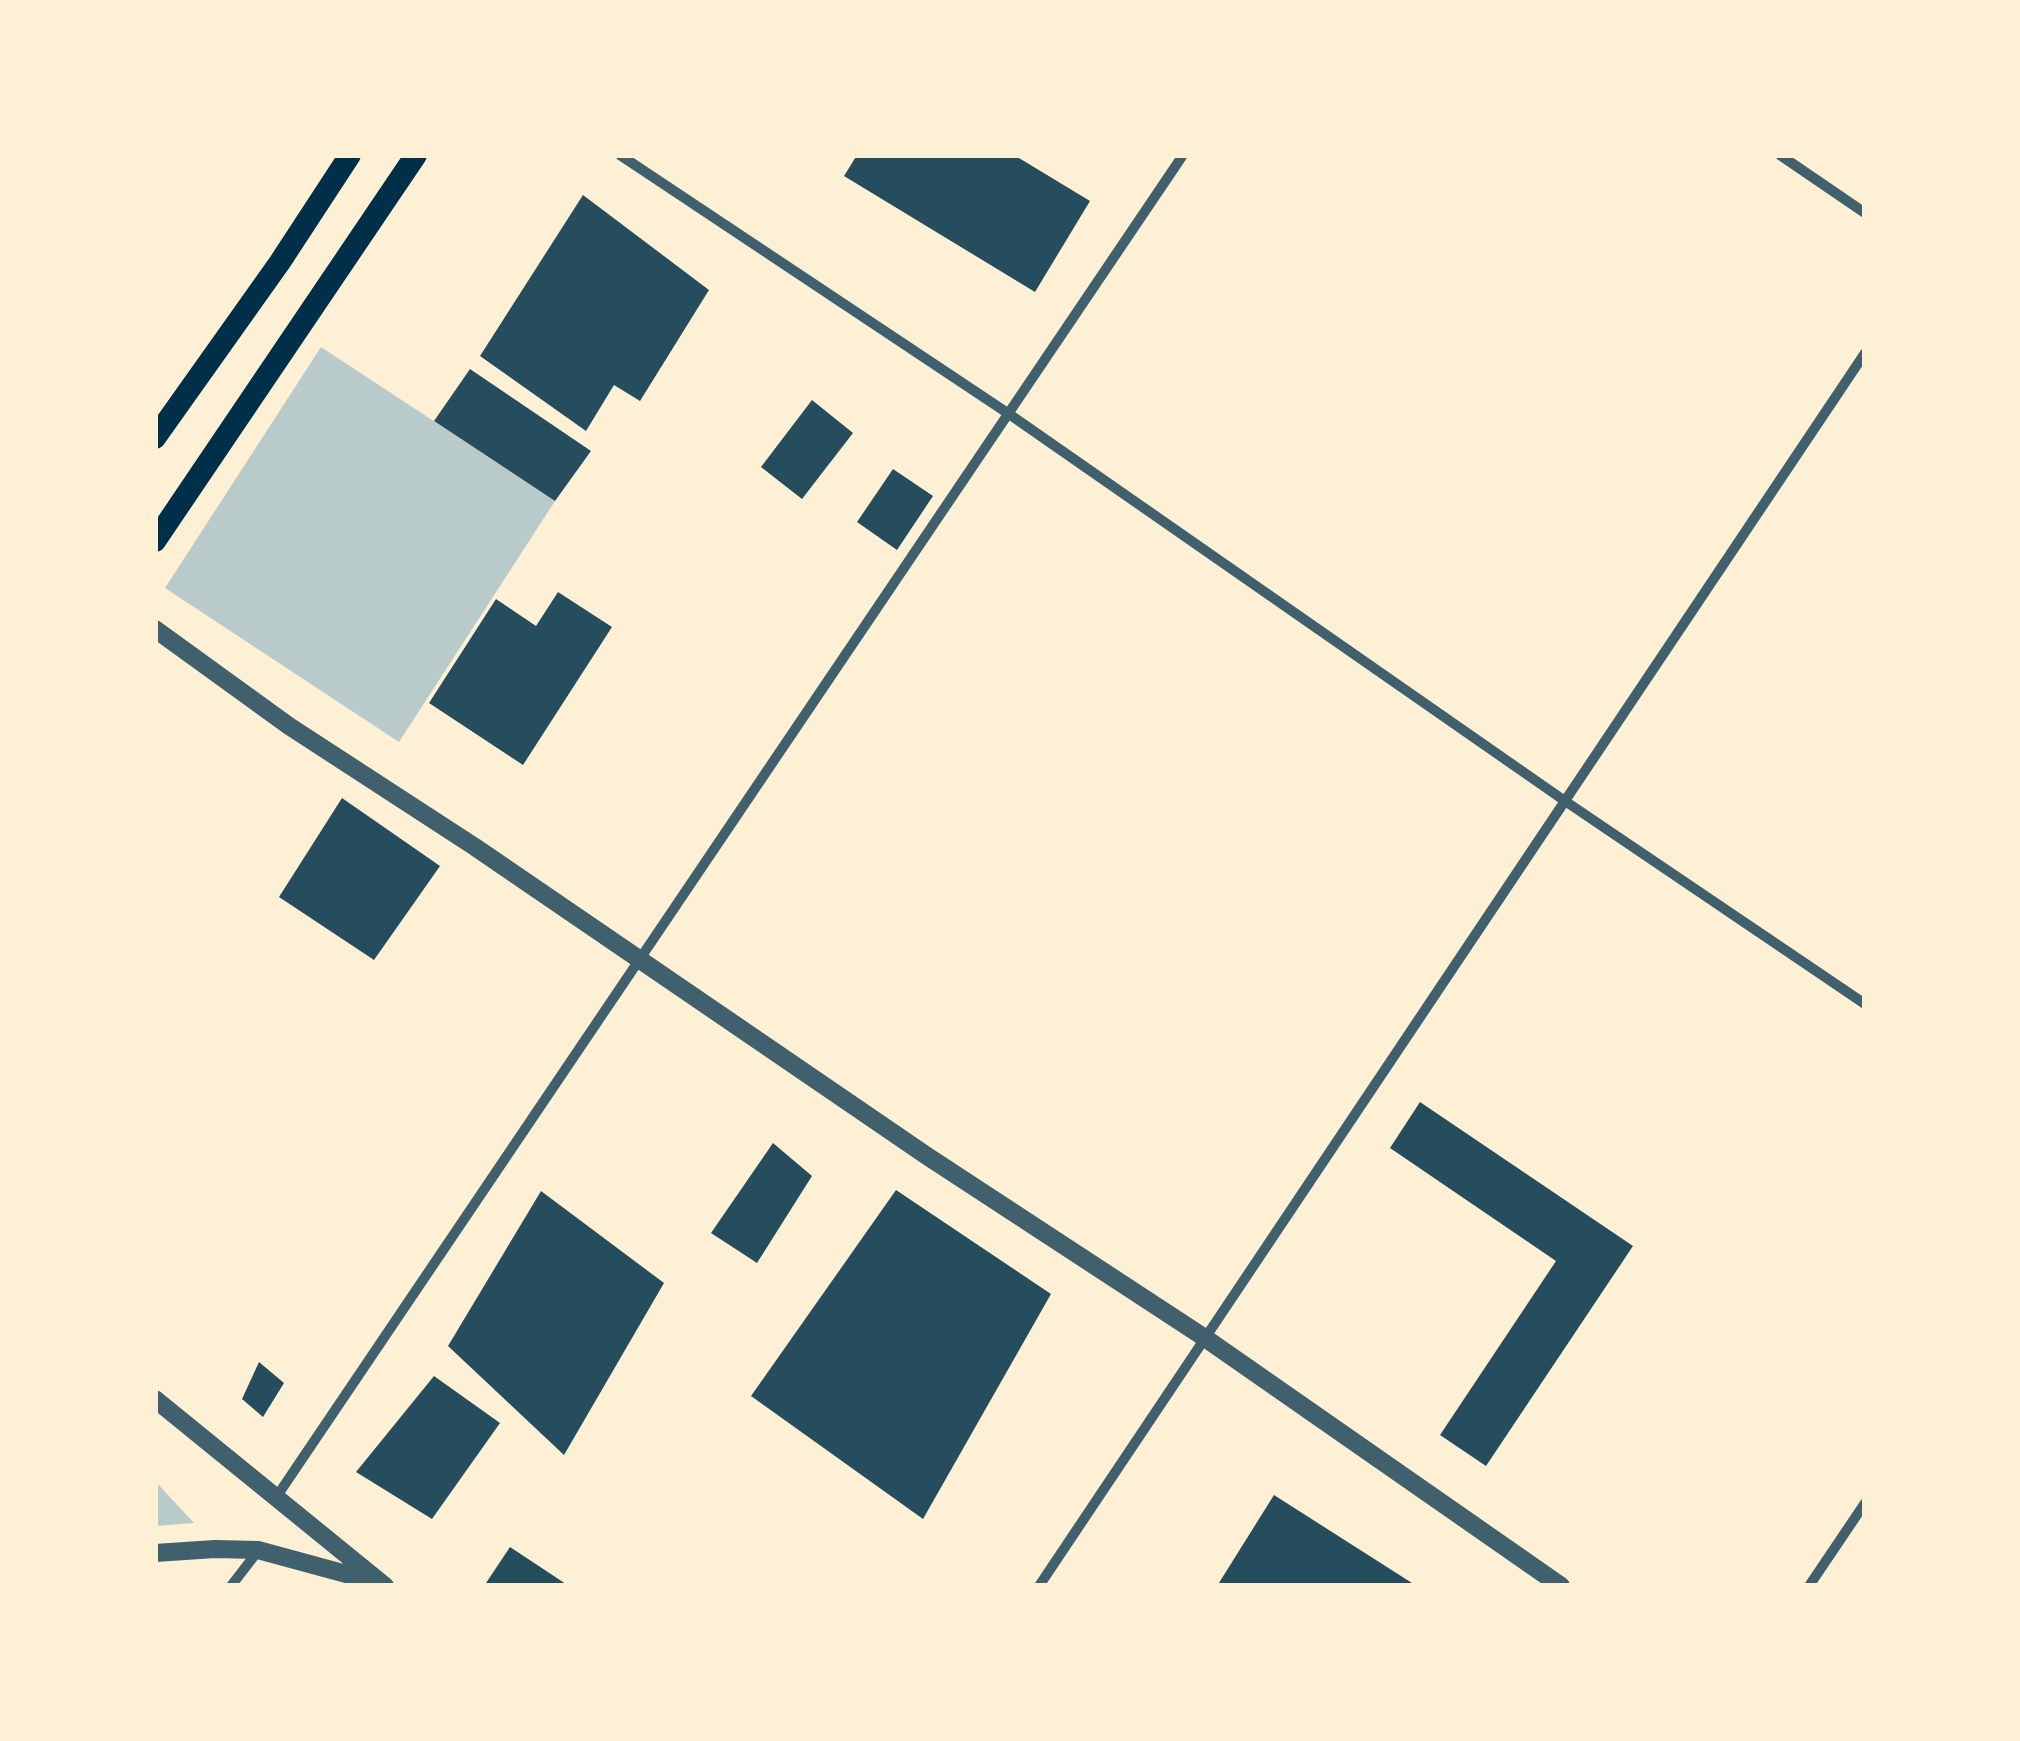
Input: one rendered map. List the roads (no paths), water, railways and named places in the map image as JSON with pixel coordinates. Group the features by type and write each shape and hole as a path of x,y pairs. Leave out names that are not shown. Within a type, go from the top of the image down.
{"main road":[{"path":"155,438 280,262 350,155"},
{"path":"155,541 416,155"}],"street":[{"path":"620,155 1009,414 1865,1004"},
{"path":"275,1499 1183,155"},
{"path":"1780,155 1865,213"},
{"path":"1039,1586 1865,353"},
{"path":"155,629 288,726 475,846 927,1156 1205,1338 1561,1586"},
{"path":"155,1400 384,1585"},
{"path":"1808,1586 1865,1503"},
{"path":"155,1553 258,1550 384,1585"},
{"path":"231,1586 258,1550"}]}
